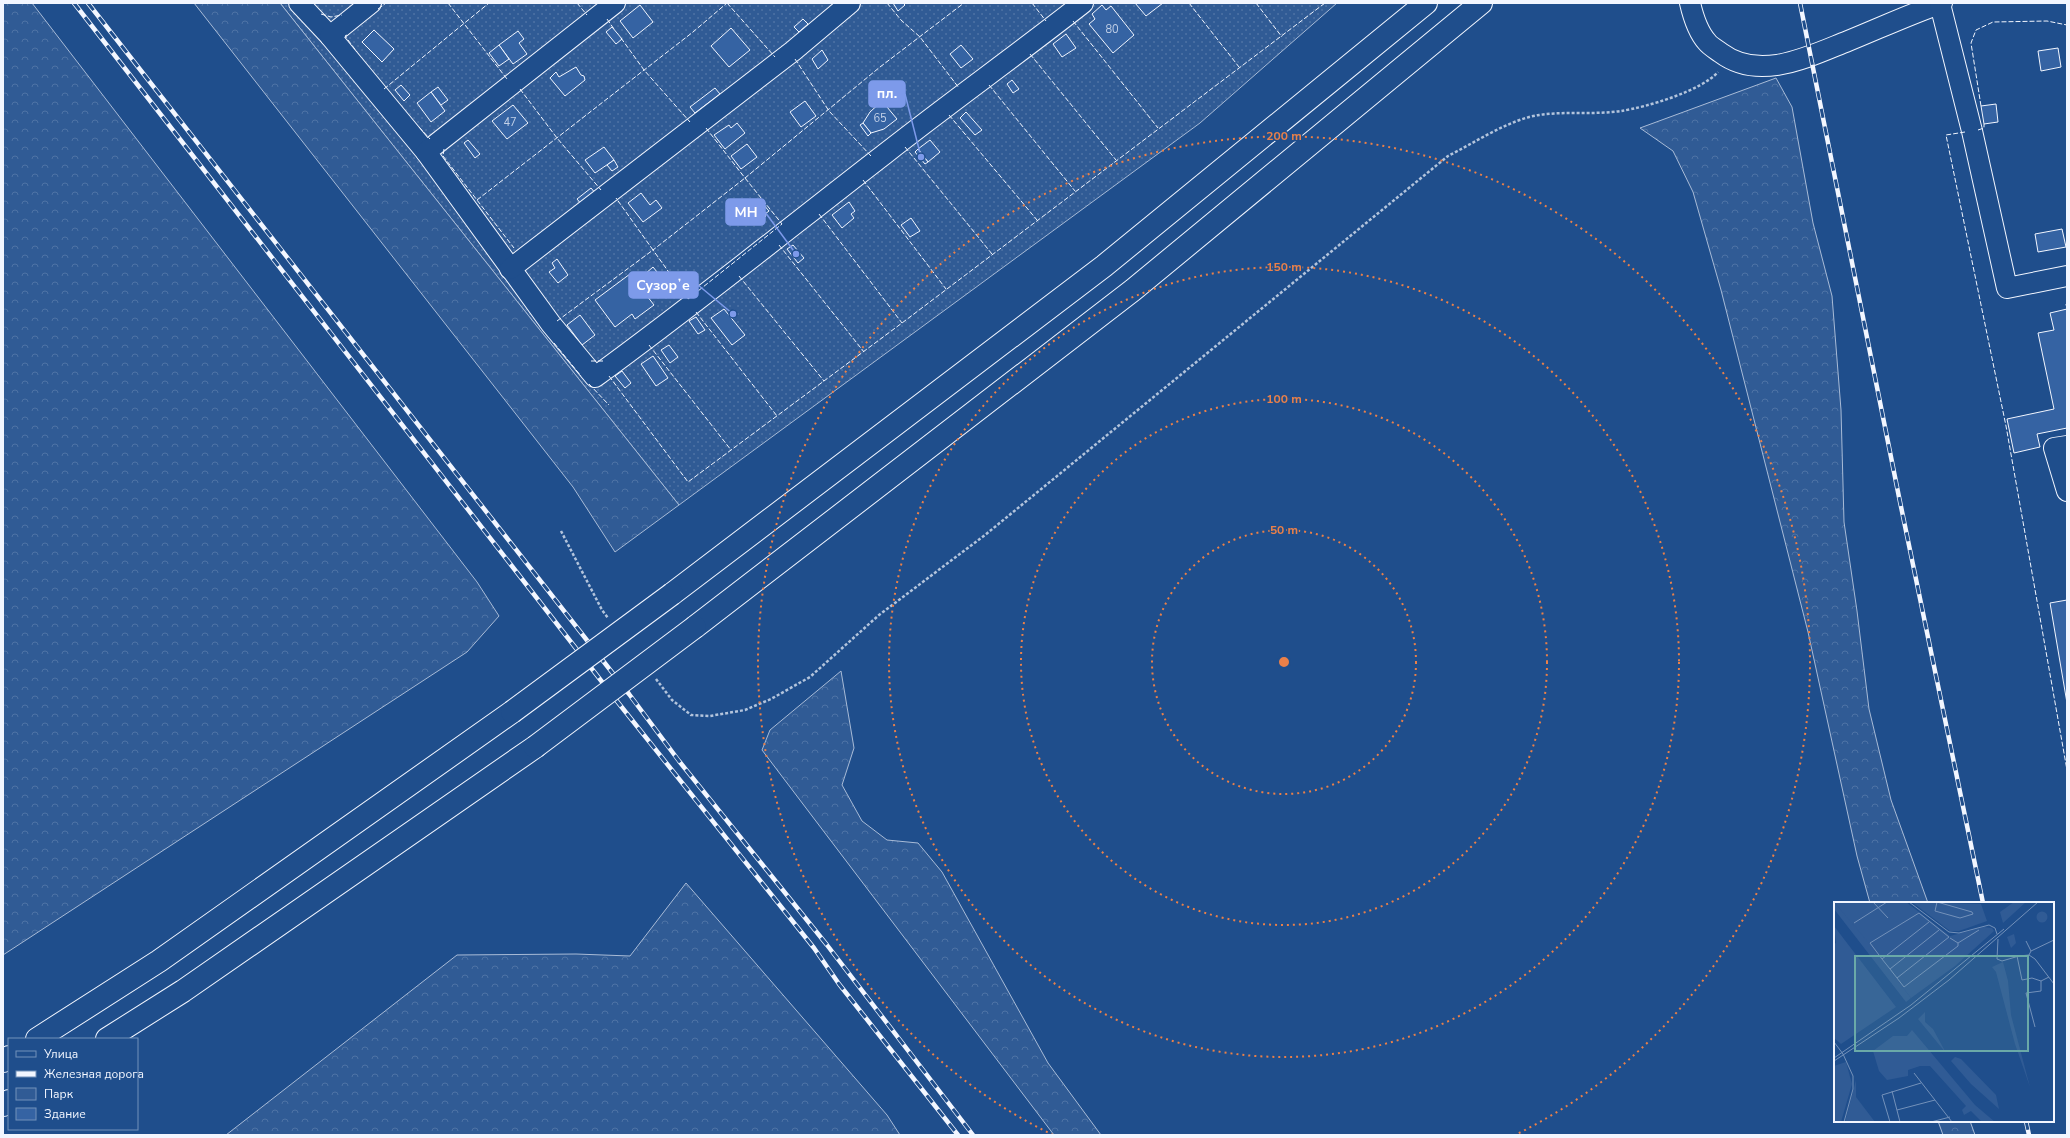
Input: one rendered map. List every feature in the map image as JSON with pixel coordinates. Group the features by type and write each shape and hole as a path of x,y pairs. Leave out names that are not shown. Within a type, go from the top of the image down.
{"highway":[{"path":"39,1038 159,961 512,712 672,594 1104,266 1426,3"},
{"path":"109,1038 183,992 535,747 695,627 1133,290 1481,3"}],"street":[{"path":"299,3 330,36 426,152 551,324 595,377 661,328 888,151 1012,59 1082,3"},
{"path":"330,36 371,3"},
{"path":"426,152 615,3"},
{"path":"510,269 793,51 850,3"},
{"path":"1690,3 1694,18 1707,42 1730,60 1746,65 1764,67 1785,64 1812,56 1941,3 1972,131 2007,288 2067,276"},
{"path":"2067,446 2054,448 2067,491"}],"path":[{"path":"653,676 672,700 691,715 710,716 745,710 771,699 810,677 879,615 985,535 1448,156 1510,124 1538,115 1621,111 1694,90 1713,78 1730,60"},
{"path":"560,531 602,610 611,622"}],"green space":[{"path":"3,3 32,3 477,582 499,616 467,652 3,955"},
{"path":"194,3 280,3 679,505 615,552 573,487"},
{"path":"280,3 1337,3 1200,123 679,505"},
{"path":"1776,78 1792,107 1813,223 1832,296 1841,410 1844,522 1869,709 1891,800 1928,902 1870,902 1857,856 1808,632 1721,290 1693,192 1673,151 1640,128"},
{"path":"841,671 854,748 842,785 862,821 887,840 918,843 942,872 1048,1063 1101,1135 1054,1135 762,750 770,730"},
{"path":"686,883 887,1115 900,1135 226,1135 457,955 576,954 630,956"},
{"path":"1938,1122 1970,1122 1975,1135 1943,1135"}],"building":[{"path":"893,3 903,3 905,5 898,11"},
{"path":"1135,3 1163,3 1146,16"},
{"path":"640,5 653,22 633,38 620,21"},
{"path":"1102,5 1106,10 1111,6 1134,35 1113,53 1089,24 1095,19 1092,14"},
{"path":"803,19 808,24 799,32 794,27"},
{"path":"612,27 622,39 616,44 606,32"},
{"path":"731,28 750,50 729,67 711,46"},
{"path":"374,30 394,49 382,62 362,42"},
{"path":"518,31 524,39 519,43 527,54 513,64 499,45"},
{"path":"1066,34 1076,48 1062,57 1053,44"},
{"path":"499,45 509,59 499,66 489,53"},
{"path":"961,45 973,59 961,68 950,54"},
{"path":"2058,48 2061,67 2041,71 2038,51"},
{"path":"822,50 828,60 818,69 812,59"},
{"path":"576,67 581,75 584,76 585,80 565,96 550,78 556,72 559,77"},
{"path":"1012,80 1019,89 1013,93 1007,84"},
{"path":"401,85 410,95 404,101 395,90"},
{"path":"438,87 448,100 441,105 431,92"},
{"path":"715,88 720,94 695,113 690,107"},
{"path":"431,92 445,111 431,122 417,103"},
{"path":"805,101 816,116 801,127 790,112"},
{"path":"882,101 897,119 884,129 871,133 863,123 870,112"},
{"path":"1996,104 1998,122 1984,124 1981,106"},
{"path":"513,105 528,123 507,139 492,121"},
{"path":"966,112 982,130 975,135 960,118"},
{"path":"737,123 745,133 725,149 714,135 729,125 731,128"},
{"path":"863,123 871,133 868,136 860,125"},
{"path":"468,140 480,154 475,158 464,143"},
{"path":"930,140 940,152 928,162 918,149"},
{"path":"747,144 757,157 741,169 731,156"},
{"path":"604,147 614,160 595,173 585,160"},
{"path":"918,149 928,162 925,164 915,152"},
{"path":"614,160 618,167 612,171 607,165"},
{"path":"591,188 596,194 582,205 577,199"},
{"path":"641,193 650,205 656,200 662,208 643,222 628,203"},
{"path":"756,201 760,206 763,204 769,211 757,224 745,210"},
{"path":"849,202 855,211 851,214 854,218 842,228 832,215"},
{"path":"911,218 920,231 910,237 901,225"},
{"path":"2062,229 2066,247 2038,252 2035,234"},
{"path":"793,245 804,258 798,263 787,249"},
{"path":"557,259 568,275 558,283 549,272 555,268 552,263"},
{"path":"653,267 666,283 657,290 645,274"},
{"path":"630,274 654,305 635,319 632,314 615,327 595,300"},
{"path":"724,309 745,335 732,345 711,318"},
{"path":"2067,309 2067,428 2037,434 2040,447 2014,453 2007,419 2054,409 2038,333 2054,330 2050,313"},
{"path":"580,315 595,335 582,345 567,325"},
{"path":"696,317 705,330 698,334 689,321"},
{"path":"669,345 678,357 670,363 661,350"},
{"path":"653,356 668,378 656,386 641,364"},
{"path":"622,371 631,383 625,388 615,376"},
{"path":"2067,600 2067,703 2050,603"}],"railway":[{"path":"74,3 620,705 814,948 839,984 958,1135"},
{"path":"88,3 629,694 679,761 827,945 973,1135"},
{"path":"1800,3 1899,497 1983,902"},
{"path":"2026,1122 2029,1135"}],"fence":[{"path":"378,9 386,3"},
{"path":"448,3 507,79"},
{"path":"384,89 489,3"},
{"path":"577,3 587,15"},
{"path":"727,3 775,57"},
{"path":"477,200 693,32 727,3"},
{"path":"887,3 901,20 920,37 959,88"},
{"path":"706,128 745,178 880,67 964,3"},
{"path":"1032,3 1046,21"},
{"path":"1189,3 1239,67"},
{"path":"1256,3 1282,37"},
{"path":"609,376 688,482 902,323 1325,3"},
{"path":"321,14 331,17 342,15"},
{"path":"607,19 614,29"},
{"path":"1073,21 1158,128"},
{"path":"1981,106 1971,43 1976,30 1993,22 2047,21 2067,25"},
{"path":"347,35 345,36 357,52"},
{"path":"621,38 644,70 690,122"},
{"path":"1030,54 1116,160"},
{"path":"795,59 829,111 871,156"},
{"path":"989,85 1075,191"},
{"path":"520,89 557,138 601,190"},
{"path":"949,115 1037,220"},
{"path":"1978,130 1984,128 1984,124"},
{"path":"419,127 430,139"},
{"path":"1965,132 1946,135 2006,426 2067,770"},
{"path":"905,147 992,254"},
{"path":"444,149 443,156 514,248"},
{"path":"745,178 782,224 688,299 653,250 745,178"},
{"path":"863,180 946,289"},
{"path":"557,321 653,250 616,198"},
{"path":"819,214 902,323"},
{"path":"779,245 864,352"},
{"path":"739,276 824,381"},
{"path":"696,312 777,416"},
{"path":"554,343 581,376"},
{"path":"649,345 731,450"},
{"path":"591,361 603,361"},
{"path":"589,384 609,405"}],"place":[{"name":"пл.","path":"921,157"},
{"name":"МН","path":"796,254"},
{"name":"Сузорʼе","path":"733,314"}]}
